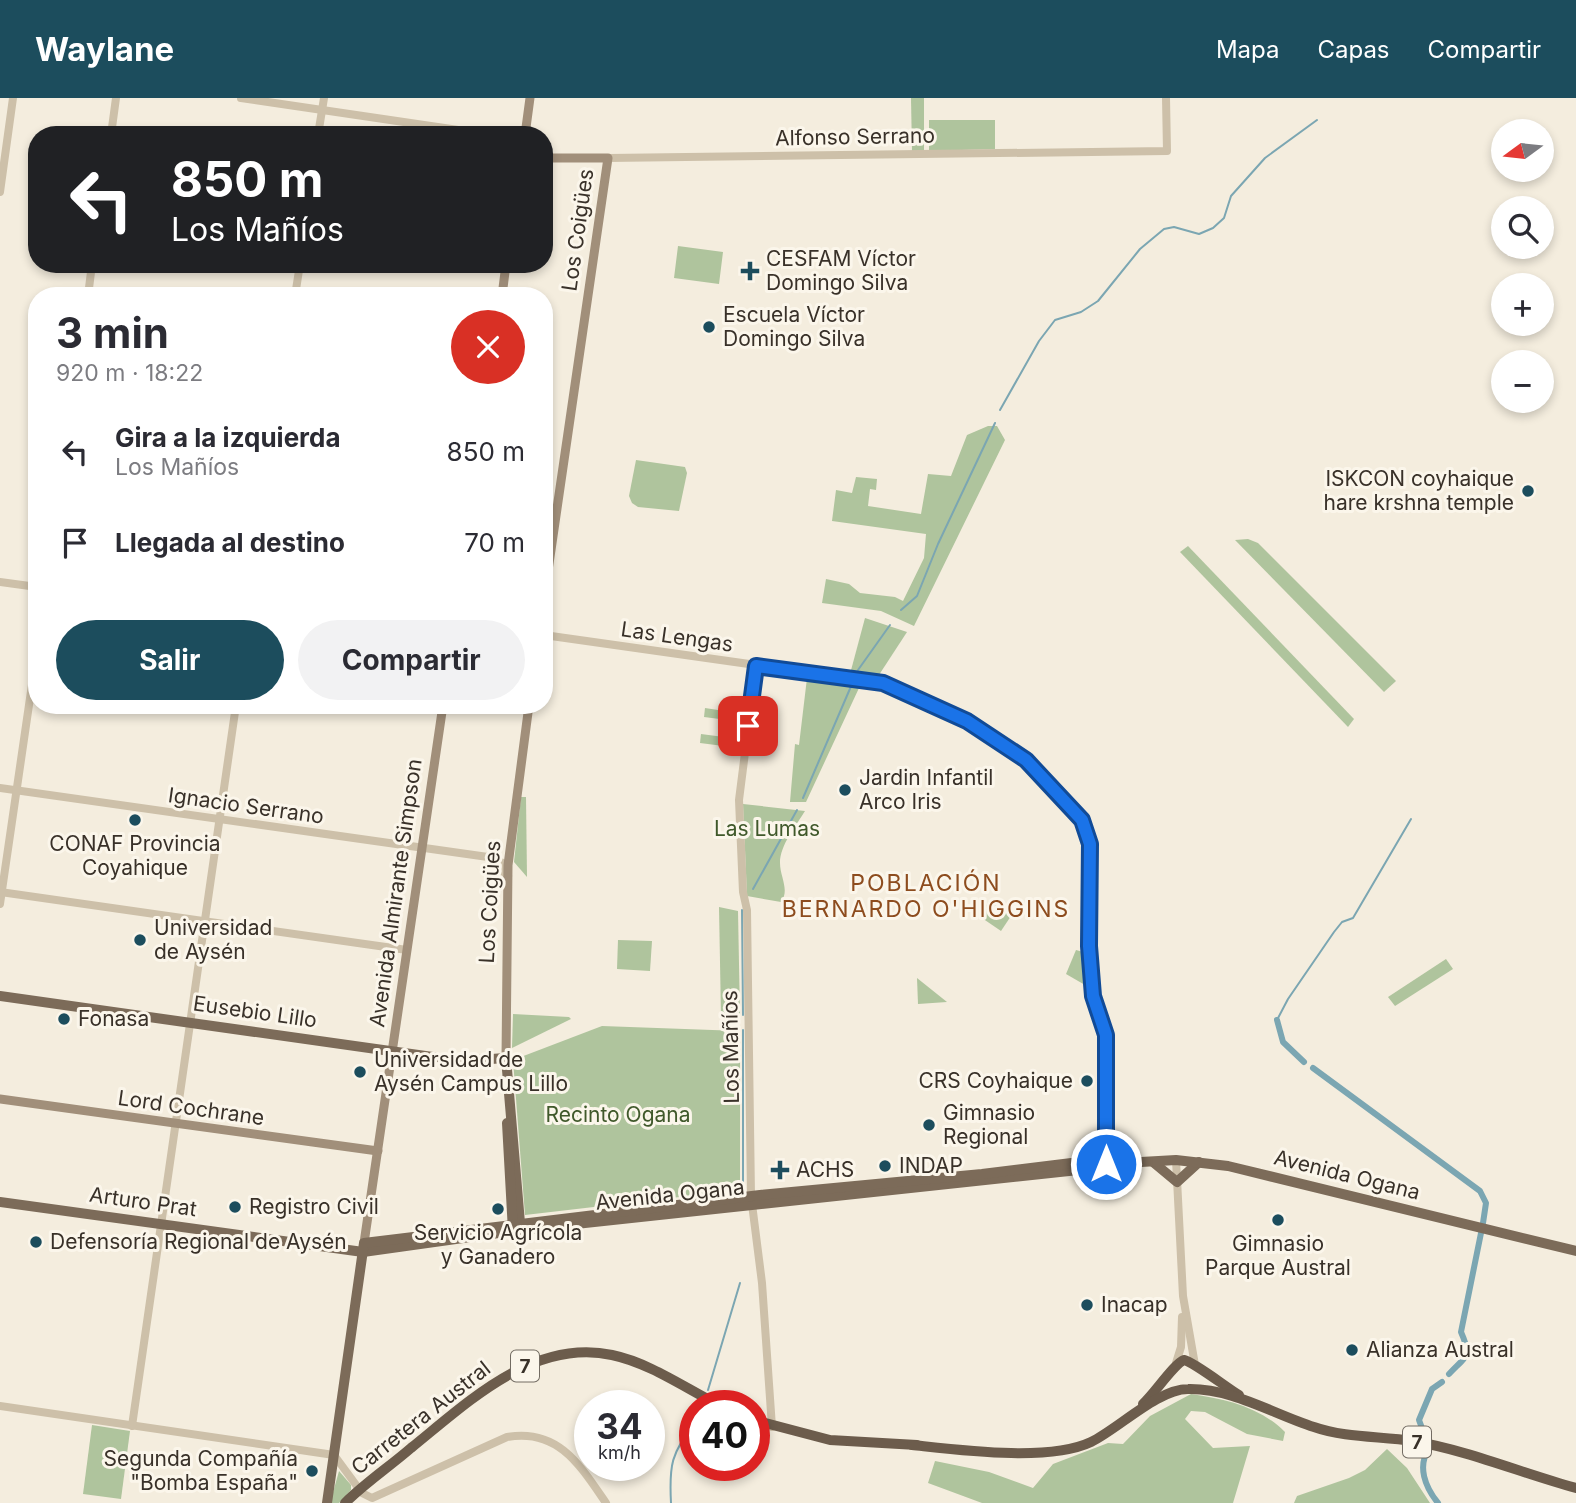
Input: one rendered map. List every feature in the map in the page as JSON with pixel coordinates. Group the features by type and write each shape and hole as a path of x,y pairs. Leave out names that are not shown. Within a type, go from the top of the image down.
{"highway":[{"name":"Carretera Austral","path":"345,1503 458,1409 515,1370 561,1355 588,1352 613,1355 645,1366 691,1390"},
{"name":"7","path":"1173,1367 1187,1360 1257,1405"},
{"path":"772,1427 830,1440 1033,1452 1057,1451 1090,1443 1162,1397 1185,1389 1198,1381 1196,1366"},
{"path":"1124,1422 1160,1388 1173,1367"},
{"path":"1173,1367 1174,1384 1185,1389"},
{"name":"7","path":"1185,1389 1207,1390 1257,1405 1315,1428 1413,1441 1458,1451 1576,1488"}],"main road":[{"path":"526,126 530,98"},
{"name":"Alfonso Serrano","path":"553,158 608,158"},
{"name":"Los Coigües","path":"553,536 608,158"},
{"name":"Avenida Almirante Simpson","path":"327,1503 442,714"},
{"name":"Los Coigües","path":"515,1226 506,1140 508,870 528,714"},
{"name":"Eusebio Lillo","path":"0,996 467,1062 506,1058"},
{"name":"Lord Cochrane","path":"0,1098 377,1152"},
{"name":"Avenida Ogana","path":"364,1248 515,1226 1096,1160 1106,1164 1176,1160 1246,1170 1576,1251"},
{"path":"1152,1161 1177,1182 1199,1162"},
{"name":"Arturo Prat","path":"0,1202 364,1248"}],"street":[{"path":"0,192 13,98"},
{"path":"112,126 116,98"},
{"path":"241,98 431,126"},
{"path":"319,126 324,98"},
{"name":"Alfonso Serrano","path":"608,158 1167,150 1166,98"},
{"path":"0,582 28,586"},
{"name":"Las Lengas","path":"553,636 883,683 967,721 1026,760 1082,820 1090,844 1089,961 1093,996 1106,1035 1106,1164"},
{"name":"Los Mañíos","path":"756,666 739,800 743,891 747,910 751,1200 762,1283 772,1427"},
{"path":"0,904 28,713"},
{"path":"132,1426 235,714"},
{"name":"Ignacio Serrano","path":"0,788 488,857 508,870"},
{"path":"1,892 407,950"},
{"path":"1173,1367 1181,1348 1183,1296 1176,1160"},
{"path":"1183,1296 1196,1366"},
{"path":"0,1406 334,1455 367,1497 379,1498 507,1437 524,1434 545,1437 571,1457 606,1503"}],"green space":[{"path":"911,98 924,98 924,151 912,152"},
{"path":"929,120 995,120 995,149 929,151"},
{"path":"678,246 723,252 719,284 674,278"},
{"path":"988,426 997,426 1005,440 914,626 881,611 822,603 826,579 849,584 860,593 895,597 903,601 924,558 926,534 832,521 836,490 852,493 856,477 877,479 876,490 870,489 868,506 921,514 928,474 951,476 967,435"},
{"path":"636,460 685,467 687,473 679,511 638,507 632,503 629,496"},
{"path":"1248,539 1258,543 1396,681 1384,692 1235,540"},
{"path":"1188,546 1354,719 1348,727 1180,552"},
{"path":"865,618 907,632 877,678 850,674"},
{"path":"807,678 859,688 806,802 790,802 795,744 799,745"},
{"path":"705,708 744,714 743,722 704,717"},
{"path":"701,734 739,739 739,748 700,743"},
{"path":"521,797 526,797 527,877 514,862"},
{"name":"Las Lumas","path":"743,804 805,811 789,836 781,856 780,868 785,893 781,902 747,896"},
{"path":"989,901 1011,916 1001,931 979,916"},
{"path":"719,907 738,911 740,1017 721,1017"},
{"path":"618,940 652,941 650,971 617,969"},
{"path":"1076,950 1083,952 1085,985 1066,974"},
{"path":"1446,959 1453,969 1395,1006 1388,997"},
{"path":"917,978 947,1002 918,1004"},
{"path":"513,1014 569,1017 571,1019 512,1048"},
{"name":"Recinto Ogana","path":"602,1026 740,1031 740,1190 525,1215 513,1060"},
{"path":"1191,1394 1254,1410 1285,1432 1283,1441 1247,1434 1205,1412 1191,1411 1185,1419 1213,1448 1250,1446 1233,1503 982,1503 928,1483 935,1461 989,1472 1033,1488 1053,1464 1108,1443 1123,1444 1150,1416"},
{"path":"92,1425 130,1431 121,1499 83,1494"},
{"path":"1387,1449 1407,1468 1430,1503 1294,1503 1297,1496 1365,1470"},
{"path":"339,1471 351,1485 351,1490 339,1503 330,1503"}],"waterway":[{"path":"1000,410 1039,341 1055,320 1081,312 1098,301 1140,249 1164,229 1174,227 1199,234 1213,228 1224,218 1231,196 1265,158 1317,120"},
{"path":"901,610 917,596 938,544 995,423"},
{"path":"858,670 890,625"},
{"path":"803,798 852,684"},
{"path":"753,889 797,810"},
{"path":"1277,1020 1288,999 1334,932 1342,922 1353,918 1411,819"},
{"path":"742,910 743,1015"},
{"path":"1277,1020 1283,1042 1304,1062"},
{"path":"743,1030 743,1188"},
{"path":"1313,1068 1480,1191 1486,1203 1483,1223"},
{"path":"1449,1374 1464,1359 1467,1351 1461,1332 1481,1233"},
{"path":"708,1390 740,1283"},
{"path":"1426,1439 1419,1420 1432,1389 1442,1382"},
{"path":"671,1503 671,1469 679,1447"},
{"path":"1429,1449 1425,1456 1424,1476 1438,1503"}],"place":[{"name":"CESFAM Víctor Domingo Silva","path":"750,271"},
{"name":"Escuela Víctor Domingo Silva","path":"709,327"},
{"name":"ISKCON coyhaique hare krshna temple","path":"1528,491"},
{"name":"Jardin Infantil Arco Iris","path":"845,790"},
{"name":"CONAF Provincia Coyahique","path":"135,820"},
{"name":"Universidad de Aysén","path":"140,940"},
{"name":"Fonasa","path":"64,1019"},
{"name":"Universidad de Aysén Campus Lillo","path":"360,1072"},
{"name":"CRS Coyhaique","path":"1087,1081"},
{"name":"Gimnasio Regional","path":"929,1125"},
{"name":"INDAP","path":"885,1166"},
{"name":"ACHS","path":"780,1170"},
{"name":"Registro Civil","path":"235,1207"},
{"name":"Servicio Agrícola y Ganadero","path":"498,1209"},
{"name":"Gimnasio Parque Austral","path":"1278,1220"},
{"name":"Defensoría Regional de Aysén","path":"36,1242"},
{"name":"Inacap","path":"1087,1305"},
{"name":"Alianza Austral","path":"1352,1350"},
{"name":"Segunda Compañía \"Bomba España\"","path":"312,1471"}],"district":[{"name":"POBLACIÓN BERNARDO O'HIGGINS","path":"926,896"}],"route":[{"path":"748,726 756,666 883,683 987,732 1026,760 1082,820 1090,844 1089,961 1093,996 1106,1035 1106,1164"}]}
